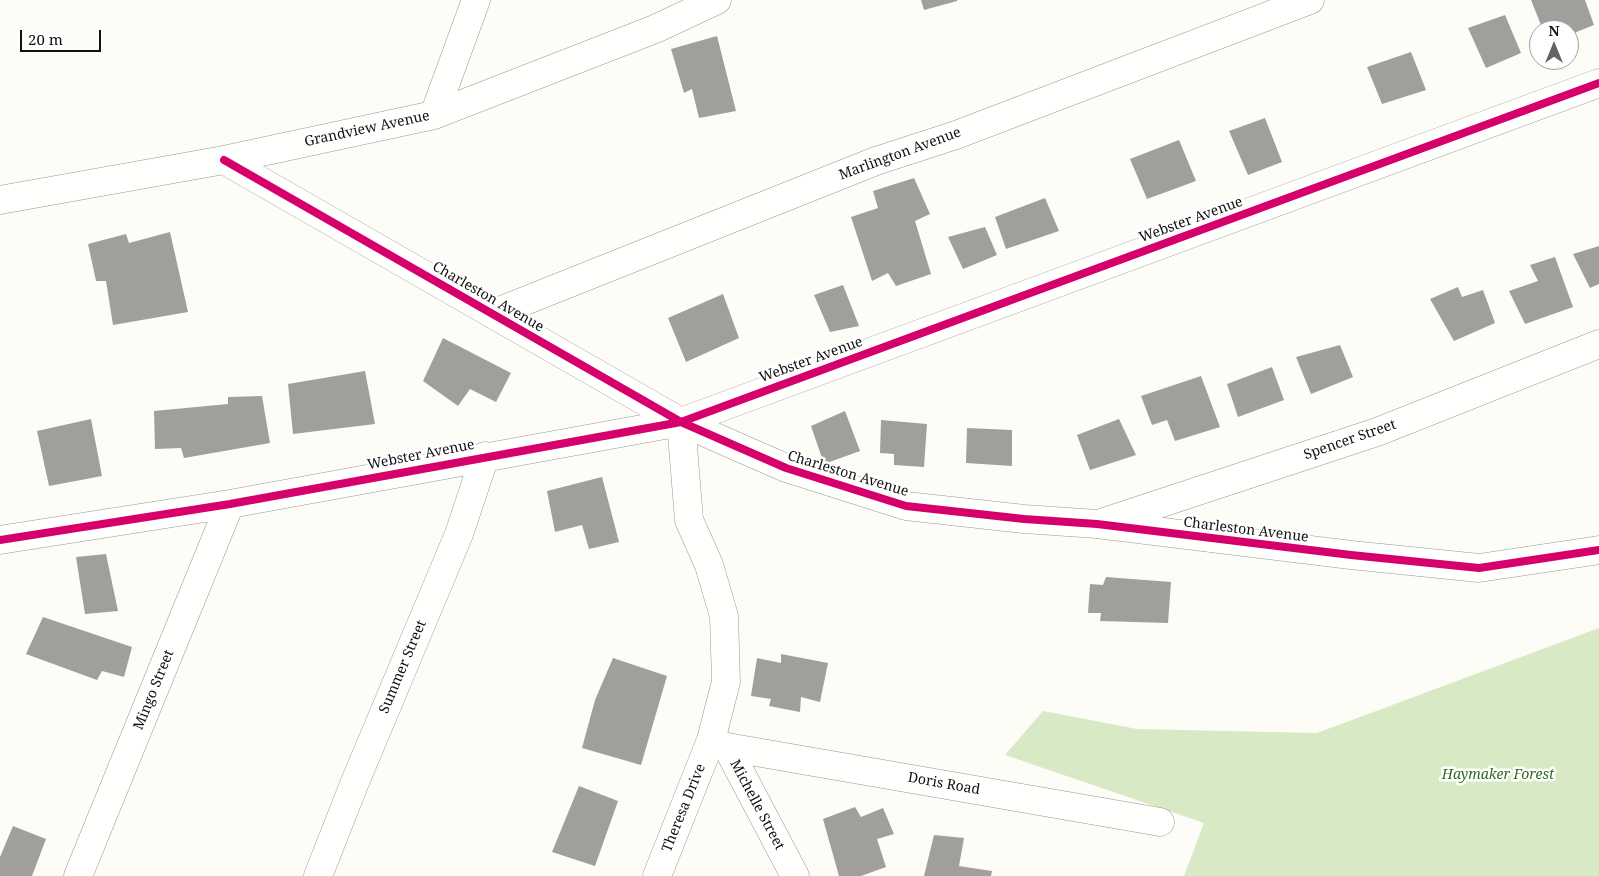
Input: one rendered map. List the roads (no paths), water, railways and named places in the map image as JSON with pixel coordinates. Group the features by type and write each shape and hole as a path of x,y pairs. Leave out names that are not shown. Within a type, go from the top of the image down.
{"street":[{"path":"434,115 476,0"},
{"path":"655,29 662,0"},
{"name":"Grandview Avenue","path":"0,200 224,160 434,115 655,29 717,0"},
{"name":"Marlington Avenue","path":"492,314 876,161 956,135 1310,0"},
{"name":"Webster Avenue","path":"0,540 230,504 485,456 681,422 1599,83"},
{"name":"Charleston Avenue","path":"224,160 681,422 786,468 906,506 1024,519 1097,524 1351,555 1479,568 1599,550"},
{"name":"Spencer Street","path":"1097,524 1377,432 1599,344"},
{"path":"681,422 689,520 709,565 724,616 726,682 719,744"},
{"name":"Summer Street","path":"318,876 355,782 459,534 485,456"},
{"name":"Mingo Street","path":"78,876 230,504"},
{"name":"Doris Road","path":"719,744 1160,822"},
{"name":"Theresa Drive","path":"657,876 719,744"},
{"name":"Michelle Street","path":"719,744 795,876"}],"park label":[{"name":"Haymaker Forest","path":"1498,775"}]}
